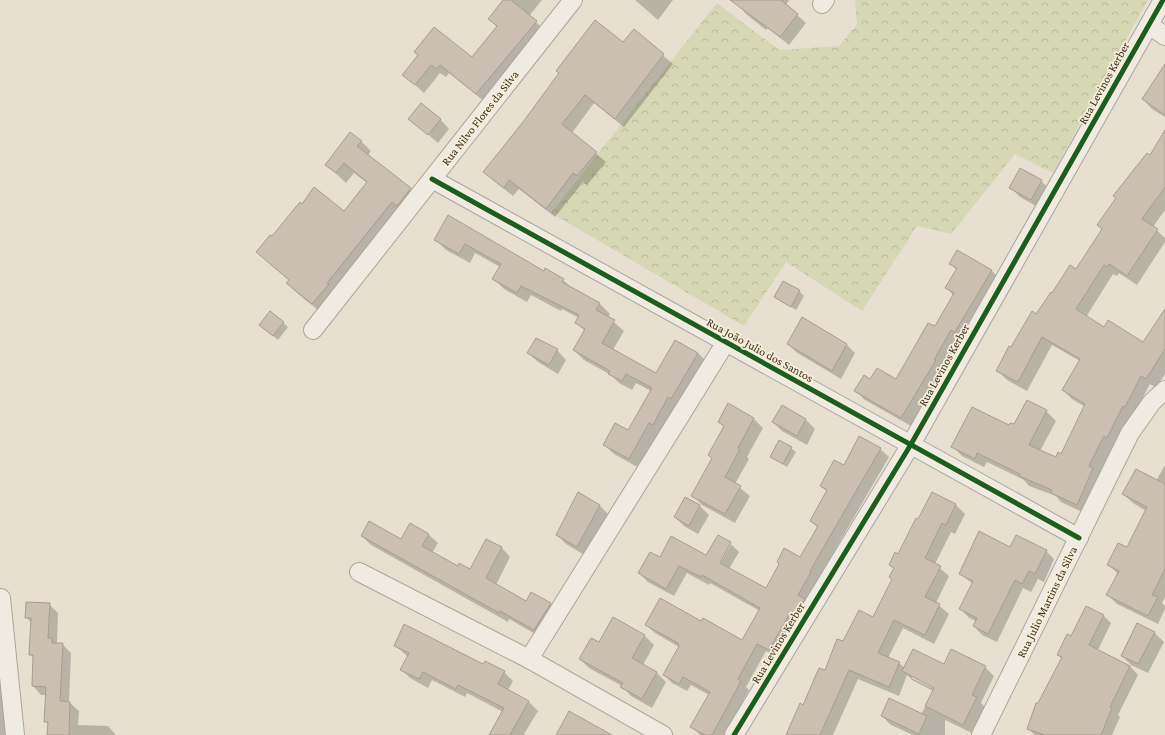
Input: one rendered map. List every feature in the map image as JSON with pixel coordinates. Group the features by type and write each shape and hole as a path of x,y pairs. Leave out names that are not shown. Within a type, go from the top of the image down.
{"street":[{"name":"Rua Nilvo Flores da Silva","path":"312,330 573,0"},
{"name":"Rua Levinos Kerber","path":"734,735 910,446 1163,0"},
{"path":"1149,25 1165,36"},
{"name":"Rua João Julio dos Santos","path":"432,179 1078,538"},
{"path":"529,659 726,342"},
{"name":"Rua Julio Martins da Silva","path":"981,735 1130,433 1152,402 1165,390"},
{"path":"359,572 529,659 663,735"},
{"path":"1,598 15,735"}],"green space":[{"path":"855,0 1148,0 1053,173 1015,154 951,234 917,226 862,311 786,262 744,326 551,213 717,3 779,50 839,46 857,24"}],"building":[{"path":"503,0 511,0 537,21 476,94 440,65 437,69 431,65 415,85 402,75 418,55 414,52 434,27 472,57 497,26 488,19"},
{"path":"730,0 781,0 798,14 780,37"},
{"path":"595,20 623,42 634,29 664,54 615,119 585,95 562,124 597,152 577,176 573,173 546,209 509,180 504,188 483,172 523,122 559,73 556,71"},
{"path":"1165,64 1165,115 1142,99"},
{"path":"421,103 441,119 428,135 408,119"},
{"path":"1165,130 1165,187 1142,219 1158,229 1127,276 1109,264 1107,267 1104,265 1076,309 1104,327 1108,320 1143,342 1165,309 1165,349 1146,379 1141,376 1125,407 1123,406 1107,438 1104,436 1089,466 1093,468 1077,505 1051,493 1052,490 1019,476 1020,474 977,453 975,459 951,447 972,407 1009,425 1010,423 1014,424 1027,400 1047,410 1029,445 1056,457 1058,452 1061,454 1085,404 1062,390 1080,359 1042,337 1018,382 996,371 1009,346 1011,347 1032,311 1036,314 1070,265 1076,269 1102,229 1097,225 1116,198 1113,196 1147,153 1150,155"},
{"path":"350,132 362,141 357,146 411,188 397,206 392,202 312,304 286,283 289,280 256,252 270,235 272,236 300,202 302,204 314,187 344,211 367,182 344,163 336,173 325,165"},
{"path":"1020,168 1042,180 1031,200 1009,188"},
{"path":"448,215 544,271 545,268 564,279 562,282 600,303 596,310 615,320 602,343 656,373 675,340 698,353 671,399 668,397 653,425 649,423 629,459 603,445 615,423 628,430 652,388 626,374 622,381 608,374 610,371 573,350 585,329 575,323 579,315 521,286 517,293 492,279 501,264 465,244 459,254 434,240"},
{"path":"957,250 992,270 955,332 951,330 934,360 936,360 901,418 854,391 864,375 870,379 877,368 896,379 928,323 935,326 954,293 945,288 957,268 949,264"},
{"path":"783,281 800,290 791,307 774,297"},
{"path":"270,311 284,322 273,336 259,325"},
{"path":"802,317 847,344 832,371 787,344"},
{"path":"536,338 558,349 549,365 527,353"},
{"path":"728,403 754,418 725,477 741,486 725,514 691,496 712,458 708,455 724,426 718,422"},
{"path":"782,405 806,419 797,436 772,422"},
{"path":"859,436 881,448 810,571 811,572 798,595 805,599 795,615 790,613 769,650 757,644 738,679 741,681 712,735 705,735 690,727 710,692 683,677 679,684 663,675 679,646 678,643 645,625 660,598 701,621 703,618 742,640 760,608 702,575 701,577 679,566 666,589 638,573 650,552 660,557 671,536 706,555 718,535 731,542 720,563 766,588 779,564 777,562 784,548 800,557 818,526 810,521 827,490 820,486 834,460 844,465"},
{"path":"779,440 792,447 783,464 770,457"},
{"path":"1136,469 1165,484 1165,569 1152,595 1158,597 1148,616 1106,595 1119,571 1107,565 1118,543 1127,547 1147,507 1122,494"},
{"path":"578,492 600,505 577,547 556,535"},
{"path":"932,492 956,504 946,525 942,523 925,558 941,566 925,597 940,604 925,635 894,620 878,653 900,662 889,687 849,670 820,735 786,735 800,703 803,705 819,668 825,670 837,639 843,641 859,610 873,617 892,579 889,577 894,568 889,565 895,552 898,554 916,518 918,519"},
{"path":"685,497 700,505 689,526 674,517"},
{"path":"369,521 401,539 410,523 429,534 422,546 458,566 459,563 470,569 486,539 502,547 486,578 526,601 531,592 551,603 534,630 500,611 499,613 361,536"},
{"path":"979,531 1010,547 1016,535 1047,550 1035,574 1029,571 1022,584 1015,580 988,634 973,626 977,618 959,609 973,581 959,574"},
{"path":"26,602 50,603 48,638 52,638 52,643 63,643 60,701 70,702 69,735 47,735 48,722 44,722 46,687 32,686 33,655 29,655 31,618 25,618"},
{"path":"1086,606 1104,615 1089,645 1130,666 1110,707 1112,708 1101,735 1045,735 1027,729 1036,703 1038,703 1062,657 1057,655 1067,634 1071,636"},
{"path":"613,617 645,635 632,658 657,672 642,699 620,687 623,683 579,659 591,638 599,642"},
{"path":"1137,623 1155,632 1138,664 1121,656"},
{"path":"404,624 483,664 485,661 505,671 498,684 529,701 510,735 489,735 504,708 458,685 456,689 423,672 419,679 400,670 409,653 394,646"},
{"path":"913,649 944,664 951,649 986,666 972,695 977,697 963,725 925,706 934,688 902,671"},
{"path":"889,698 927,716 919,734 881,716"},
{"path":"569,711 612,735 556,735"}],"cycle path":[{"path":"734,735 910,446 1163,0"},
{"path":"432,179 1079,538"}]}
